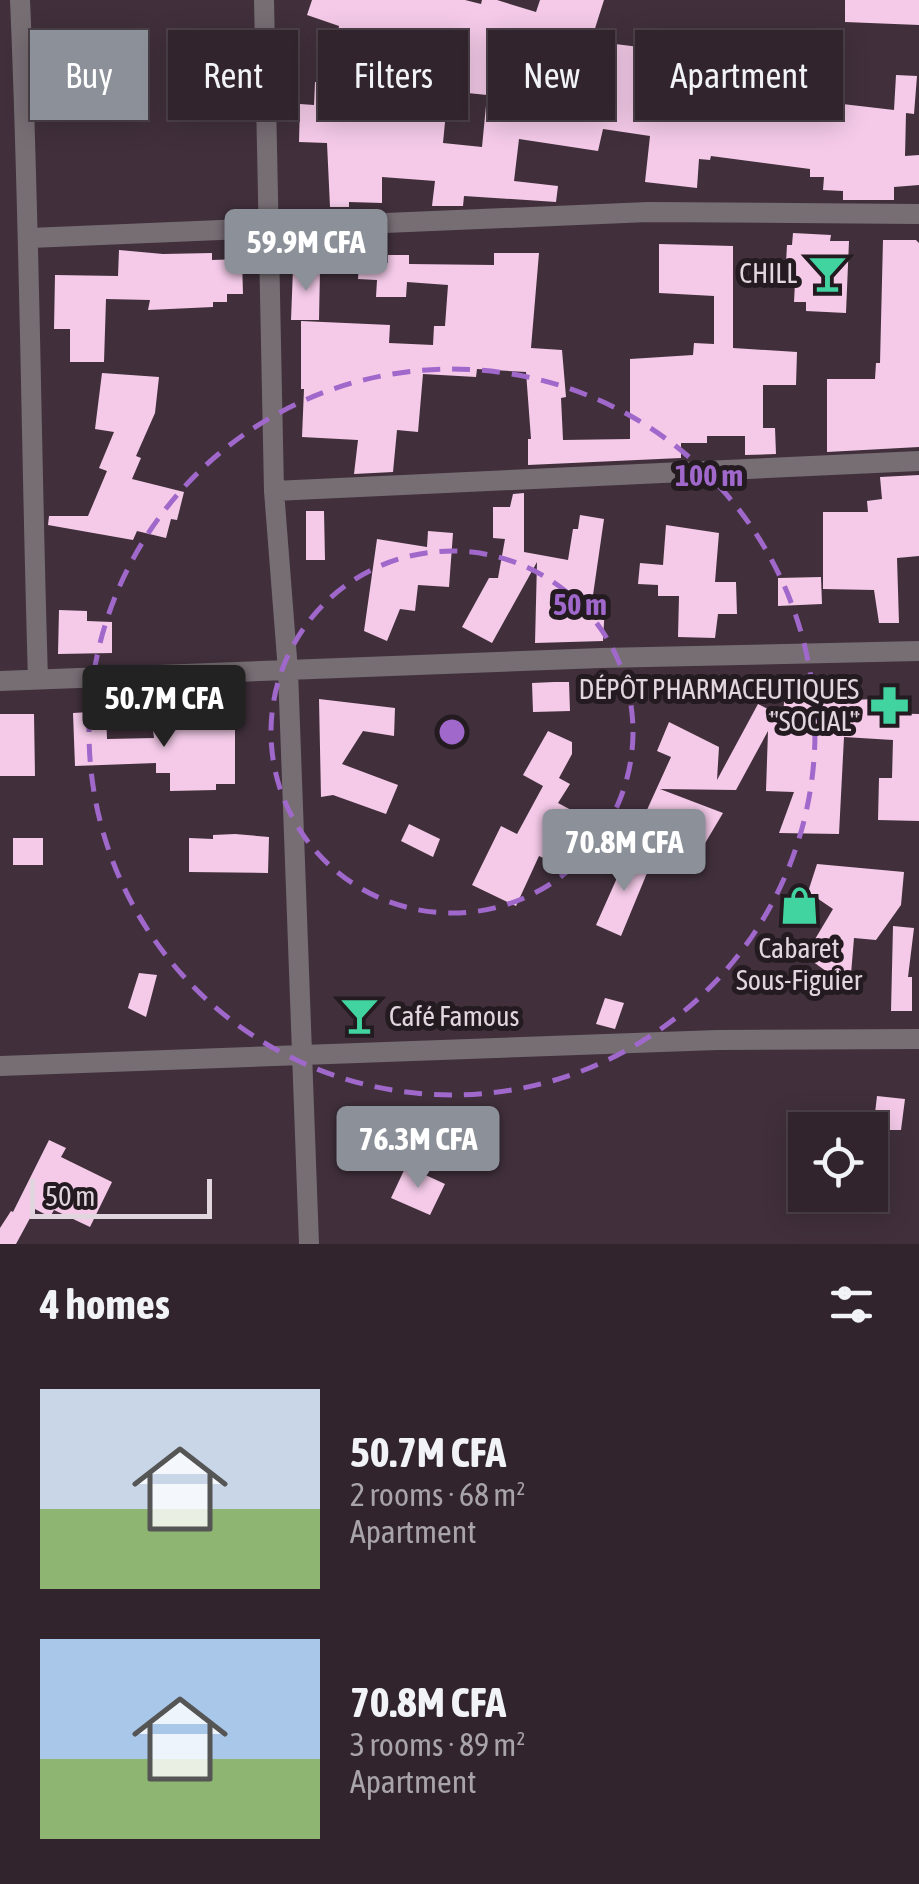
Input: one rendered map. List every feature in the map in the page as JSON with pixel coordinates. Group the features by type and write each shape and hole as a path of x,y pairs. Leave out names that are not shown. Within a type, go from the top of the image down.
{"street":[{"path":"20,0 30,238 29,370 38,679"},
{"path":"264,0 274,491 288,671 309,1244"},
{"path":"30,238 648,212 919,214"},
{"path":"274,491 919,461"},
{"path":"0,681 602,658 919,652"},
{"path":"0,1066 717,1040 919,1039"}],"building":[{"path":"312,0 465,0 481,4 482,0 497,0 536,12 540,0 604,0 594,30 488,30 488,120 615,120 615,44 635,46 635,120 843,120 843,104 894,110 896,75 917,76 914,114 906,113 905,156 919,155 919,185 894,187 894,200 843,200 843,191 823,190 824,177 810,177 810,169 711,156 710,160 699,159 697,188 645,182 650,136 603,129 598,151 519,139 514,181 558,186 556,202 464,196 463,206 432,206 435,181 382,177 382,203 349,202 349,207 330,207 327,143 299,142 300,104 314,105 315,82 318,120 445,120 443,143 482,147 487,95 468,93 468,30 338,30 339,26 307,15"},
{"path":"845,0 919,0 919,25 845,22"},
{"path":"793,233 831,235 830,241 849,241 846,313 806,311 806,302 794,302 796,263 786,263 787,245 792,245"},
{"path":"883,240 919,243 919,447 827,452 827,379 875,379 876,363 880,363"},
{"path":"659,244 733,246 733,348 797,352 796,385 763,385 763,428 775,428 776,454 745,455 745,436 707,436 707,443 681,443 681,458 528,465 531,439 526,372 477,369 476,377 423,374 418,432 397,430 393,472 354,474 358,440 302,437 301,321 390,325 389,343 433,345 434,326 445,326 448,285 407,282 406,297 376,297 377,280 358,279 359,262 388,263 388,255 409,255 409,264 494,265 494,253 539,253 531,348 562,350 566,397 561,398 563,440 630,439 630,359 693,355 694,343 714,344 714,296 659,293"},
{"path":"119,250 212,253 212,260 242,259 243,294 227,294 227,302 213,302 213,307 148,310 150,300 106,299 104,362 70,362 70,329 54,329 55,275 118,276"},
{"path":"293,268 320,269 319,320 291,320"},
{"path":"102,373 159,377 155,413 136,456 141,458 132,479 184,492 177,520 171,519 166,538 137,531 133,540 48,525 49,516 88,516 107,471 99,468 114,432 95,429"},
{"path":"919,475 919,556 897,558 899,623 879,623 874,590 823,589 823,512 868,512 867,501 882,499 880,477"},
{"path":"524,493 524,552 568,560 573,529 578,529 580,515 604,519 592,602 605,604 603,641 535,643 537,562 492,643 462,627 489,578 498,578 505,539 493,538 493,507 510,507 513,494"},
{"path":"306,511 324,511 325,560 306,560"},
{"path":"666,525 719,533 715,582 736,582 737,614 718,614 715,638 678,637 679,596 658,596 658,585 638,584 640,563 663,565"},
{"path":"428,531 453,533 449,587 418,585 415,611 400,609 387,641 364,631 377,539 427,547"},
{"path":"821,577 822,604 778,606 778,578"},
{"path":"59,610 87,611 87,621 112,622 112,653 58,654"},
{"path":"831,681 832,701 874,699 875,713 919,714 919,821 878,820 879,778 892,778 893,740 844,737 839,834 779,833 794,792 766,791 768,731 736,790 660,789 723,813 704,845 646,812 671,757 657,751 669,722 719,747 717,780 758,704 783,717 785,688 807,689 807,682"},
{"path":"569,682 570,711 533,712 532,683"},
{"path":"319,699 395,708 394,736 363,731 342,764 398,785 386,814 333,795 321,797"},
{"path":"106,711 107,739 154,738 153,730 185,729 185,713 219,713 219,724 235,724 235,784 216,784 216,790 170,791 170,773 156,773 156,763 75,766 73,713"},
{"path":"0,714 34,714 35,776 0,776"},
{"path":"548,731 572,742 572,754 559,778 570,784 558,803 590,820 567,869 539,856 516,906 472,885 501,826 517,834 543,786 523,775"},
{"path":"409,824 440,839 433,857 401,841"},
{"path":"213,835 269,837 268,873 189,872 189,838 213,839"},
{"path":"13,838 43,838 43,865 13,865"},
{"path":"629,851 652,861 621,936 596,925"},
{"path":"817,864 904,872 901,905 876,940 854,938 851,974 844,984 805,956 833,909 808,892"},
{"path":"893,926 914,928 908,977 912,977 912,1011 891,1011"},
{"path":"139,973 157,975 146,1017 128,1008"},
{"path":"605,998 624,1003 615,1029 596,1024"},
{"path":"877,1096 905,1099 901,1130 888,1130 888,1112 875,1112"},
{"path":"49,1140 66,1148 61,1157 112,1182 90,1227 54,1210 50,1217 35,1209 16,1244 0,1244 0,1228 13,1212"},
{"path":"406,1166 445,1184 430,1215 391,1198"}],"place":[{"name":"CHILL","path":"827,273"},
{"name":"DÉPÔT PHARMACEUTIQUES \"SOCIAL\"","path":"889,705"},
{"name":"Cabaret Sous-Figuier","path":"799,906"},
{"name":"Café Famous","path":"359,1016"}]}
